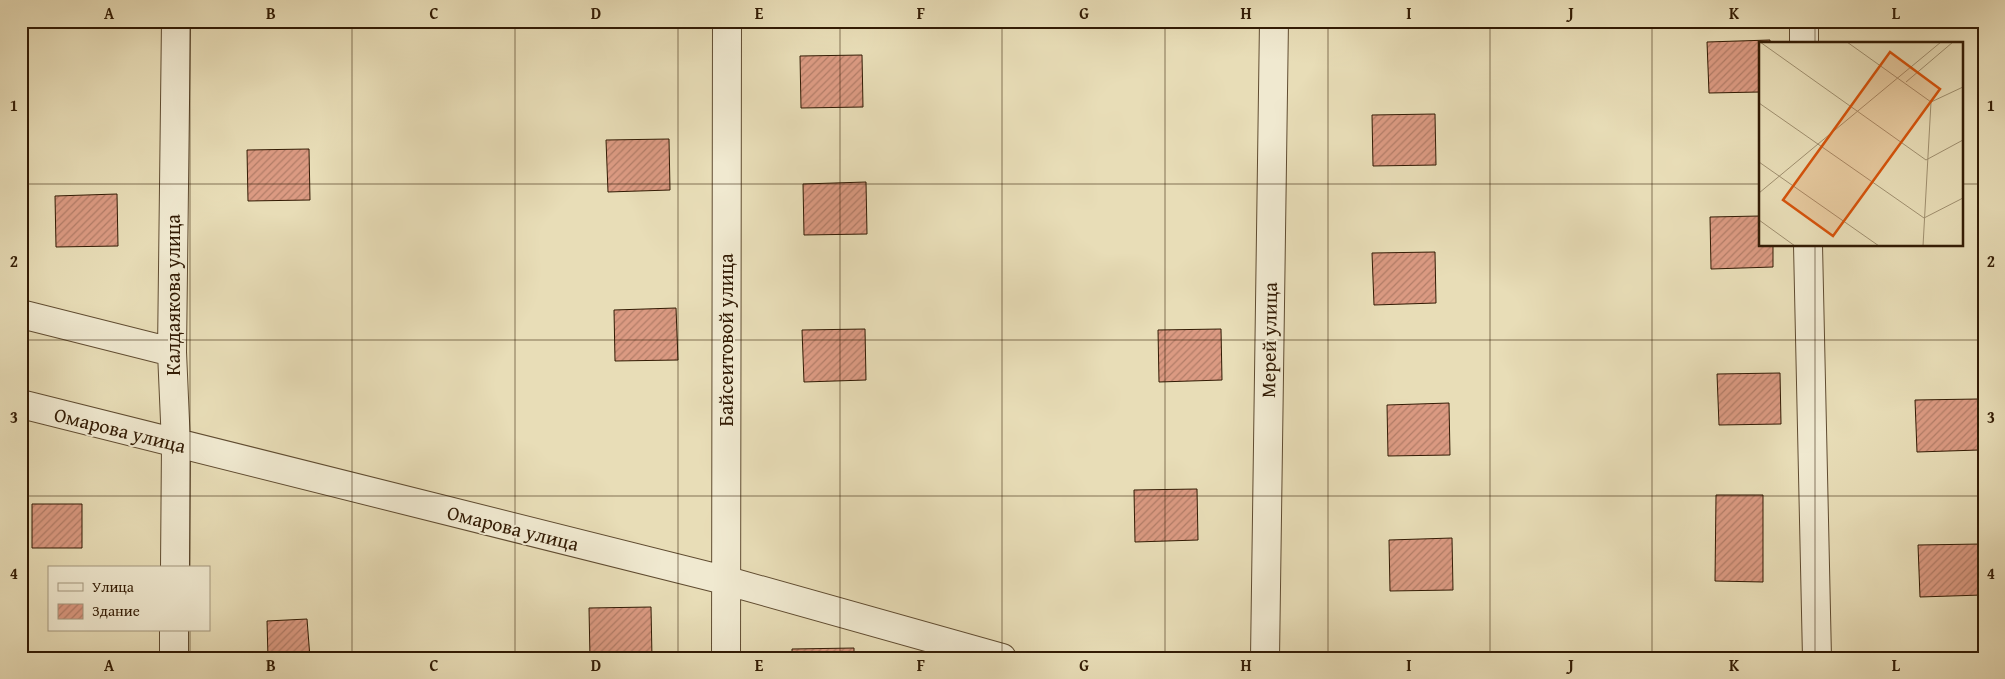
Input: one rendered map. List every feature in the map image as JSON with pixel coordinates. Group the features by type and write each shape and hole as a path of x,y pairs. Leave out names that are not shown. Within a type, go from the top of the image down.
{"street":[{"name":"Калдаякова улица","path":"175,566 176,444 172,352 176,21"},
{"name":"Байсеитовой улица","path":"726,658 724,580 727,21"},
{"name":"Мерей улица","path":"1265,658 1274,21"},
{"path":"1804,21 1804,42"},
{"path":"1808,246 1817,658"},
{"path":"21,314 172,352"},
{"name":"Омарова улица","path":"21,404 724,580 1002,658"},
{"path":"174,632 174,658"}],"building":[{"path":"604,21 666,21 666,27 604,28"},
{"path":"1904,21 1967,21 1967,24 1904,25"},
{"path":"1770,40 1770,42 1759,42 1759,92 1709,93 1707,42"},
{"path":"862,55 863,107 801,108 800,56"},
{"path":"1435,114 1436,165 1373,166 1372,115"},
{"path":"669,139 670,190 608,192 606,140"},
{"path":"309,149 310,200 248,201 247,150"},
{"path":"866,182 867,234 804,235 803,184"},
{"path":"117,194 118,246 56,247 55,196"},
{"path":"1759,216 1759,246 1773,246 1773,267 1711,269 1710,217"},
{"path":"1435,252 1436,303 1374,305 1372,253"},
{"path":"676,308 678,360 615,361 614,310"},
{"path":"865,329 866,380 804,382 802,330"},
{"path":"1221,329 1222,380 1159,382 1158,330"},
{"path":"1780,373 1781,424 1719,425 1717,374"},
{"path":"1978,399 1979,450 1917,452 1915,400"},
{"path":"1449,403 1450,455 1388,456 1387,405"},
{"path":"1197,489 1198,540 1135,542 1134,490"},
{"path":"1716,495 1763,495 1763,582 1715,581"},
{"path":"32,504 82,504 82,548 32,548"},
{"path":"1452,538 1453,590 1390,591 1389,540"},
{"path":"1981,544 1982,595 1920,597 1918,545"},
{"path":"651,607 652,658 590,658 589,608"},
{"path":"307,619 310,658 268,658 267,621"},
{"path":"854,648 854,658 792,658 792,649"}]}
